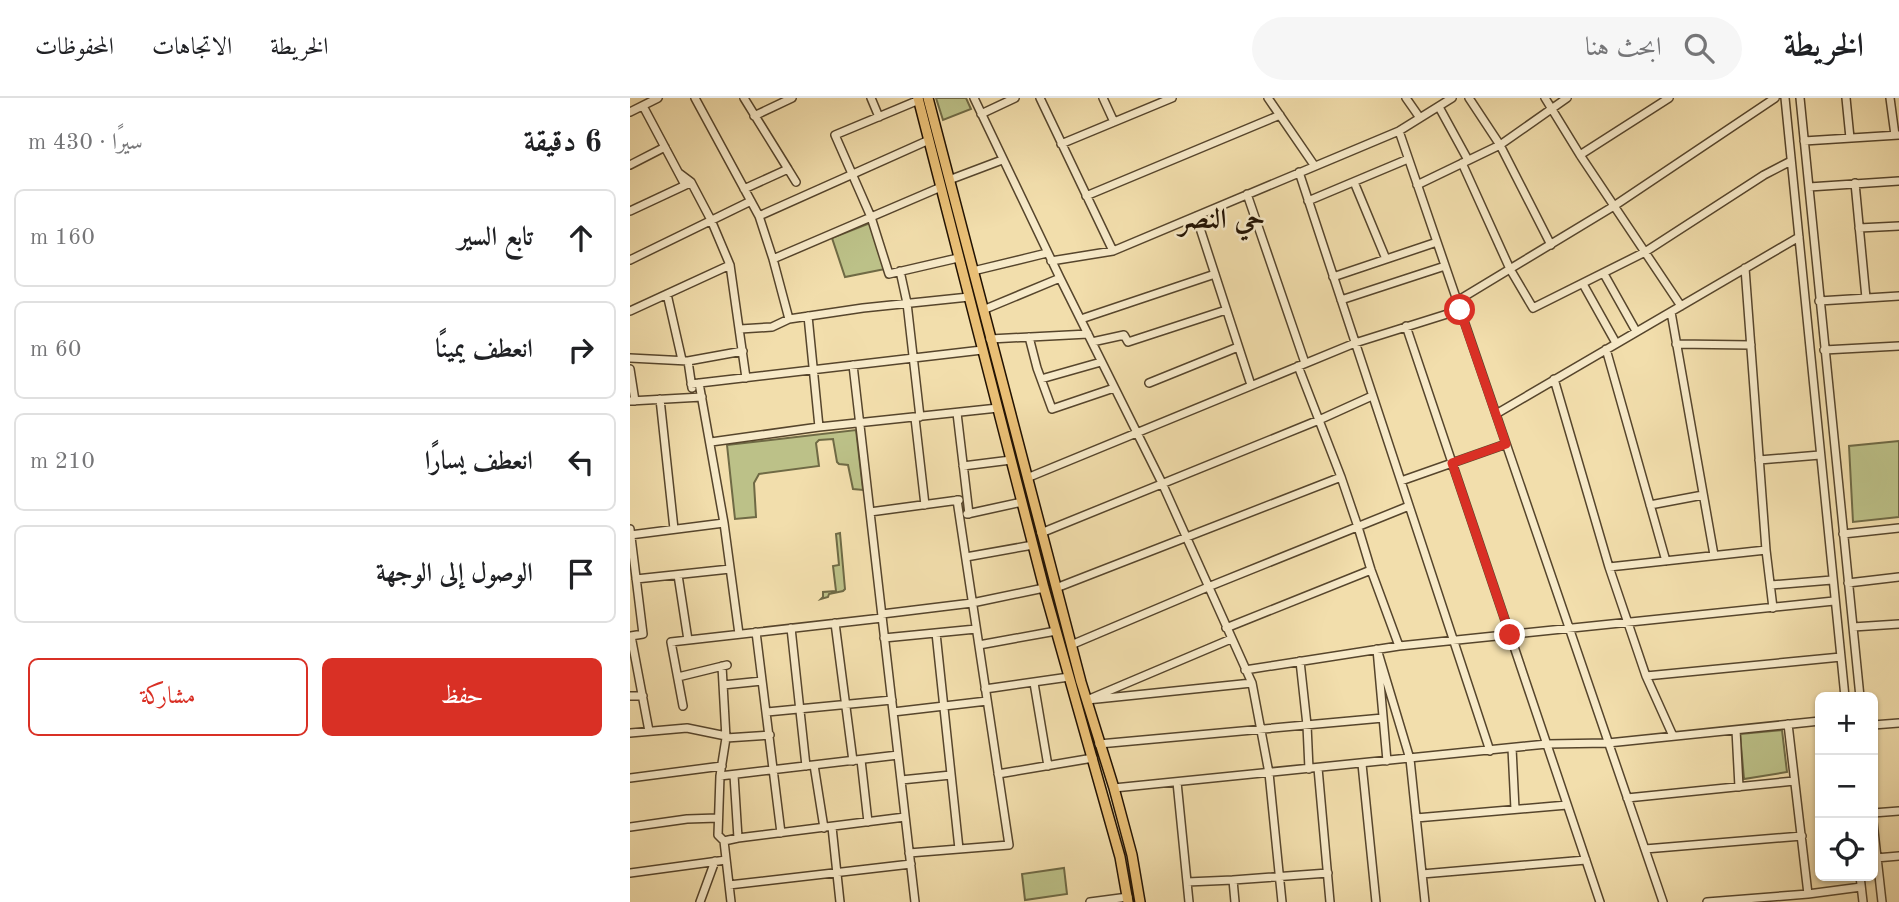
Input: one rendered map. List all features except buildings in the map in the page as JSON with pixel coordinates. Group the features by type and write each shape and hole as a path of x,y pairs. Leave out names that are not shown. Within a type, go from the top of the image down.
{"main road":[{"path":"921,99 958,258 1044,588 1120,857 1128,899"},
{"path":"921,99 949,180 1071,645 1132,855 1140,902"},
{"path":"1022,502 1033,500"}],"street":[{"path":"630,112 658,98"},
{"path":"695,98 759,216 789,319"},
{"path":"744,98 796,182"},
{"path":"754,116 792,98"},
{"path":"872,98 879,117"},
{"path":"974,98 1059,278 1162,483 1252,683 1269,773 1282,902"},
{"path":"981,114 1015,98"},
{"path":"1040,98 1113,251"},
{"path":"1103,98 1114,122"},
{"path":"1061,144 1172,98"},
{"path":"1268,98 1314,165"},
{"path":"1406,98 1420,118"},
{"path":"973,271 1049,257 1113,251 1399,131 1452,98"},
{"path":"1469,98 1500,145 1551,245"},
{"path":"1545,98 1681,306"},
{"path":"1418,186 1500,145 1567,98"},
{"path":"1580,155 1669,98"},
{"path":"1027,478 1301,364 1459,305 1510,269 1614,206 1762,101 1774,98"},
{"path":"1785,98 1844,692"},
{"path":"1800,98 1860,692"},
{"path":"1846,98 1850,138"},
{"path":"1804,141 1897,135 1890,98"},
{"path":"921,99 835,135 871,217 889,274 958,258"},
{"path":"643,106 679,173 711,220 730,264 746,378"},
{"path":"1439,107 1510,269 1533,308 1645,252 1764,175 1791,161"},
{"path":"1086,195 1280,115"},
{"path":"1399,131 1663,902"},
{"path":"759,216 929,139"},
{"path":"630,165 665,147"},
{"path":"1308,201 1408,159"},
{"path":"949,180 1002,160"},
{"path":"744,189 788,169"},
{"path":"1298,172 1490,751"},
{"path":"1809,187 1899,181"},
{"path":"1354,182 1386,259"},
{"path":"1855,183 1866,298"},
{"path":"630,211 688,184"},
{"path":"773,259 941,187"},
{"path":"1247,194 1319,420 1399,646"},
{"path":"630,260 751,201"},
{"path":"1196,216 1251,385"},
{"path":"1859,228 1899,226"},
{"path":"1496,414 1799,237"},
{"path":"1333,277 1437,242"},
{"path":"630,311 730,264"},
{"path":"1802,265 1815,264"},
{"path":"1341,300 1445,266"},
{"path":"1745,268 1766,550 1773,608"},
{"path":"900,271 907,303 925,505"},
{"path":"1081,319 1215,274"},
{"path":"1604,274 1636,331"},
{"path":"983,310 1059,278"},
{"path":"1583,284 1616,343"},
{"path":"667,294 685,361 702,397 724,523 739,634"},
{"path":"1819,301 1899,296"},
{"path":"740,329 772,327 789,319 808,316 969,297"},
{"path":"990,339 1124,335 1128,342 1226,310"},
{"path":"1671,312 1714,555"},
{"path":"808,316 819,426"},
{"path":"1406,326 1600,902"},
{"path":"1029,337 1052,409 1114,388"},
{"path":"1676,344 1751,345"},
{"path":"1824,350 1899,346"},
{"path":"1149,383 1238,347"},
{"path":"1606,349 1666,561"},
{"path":"695,384 982,350"},
{"path":"630,358 685,361 743,351"},
{"path":"1041,379 1101,362"},
{"path":"853,365 915,902"},
{"path":"630,369 633,401 702,397"},
{"path":"1554,379 1609,567 1646,677 1673,736"},
{"path":"693,397 695,384"},
{"path":"1041,533 1373,396"},
{"path":"660,399 674,529"},
{"path":"711,442 819,426 998,408"},
{"path":"957,413 969,514"},
{"path":"1401,481 1506,444"},
{"path":"1759,460 1820,455"},
{"path":"963,466 1011,460"},
{"path":"1056,588 1341,477"},
{"path":"1650,505 1703,495"},
{"path":"870,512 967,499"},
{"path":"909,853 1009,845 957,500"},
{"path":"960,515 1022,502"},
{"path":"1071,645 1409,506"},
{"path":"630,535 724,523"},
{"path":"1843,534 1899,528"},
{"path":"630,529 636,579 634,600 643,634 631,636 632,653 649,731"},
{"path":"966,557 1033,545"},
{"path":"1609,567 1766,550"},
{"path":"1830,562 1846,560"},
{"path":"636,579 730,569"},
{"path":"1226,628 1371,570"},
{"path":"678,575 688,640"},
{"path":"1848,583 1899,577"},
{"path":"1771,585 1832,580"},
{"path":"683,706 671,642 835,623 972,603 1044,588"},
{"path":"1245,670 1399,646 1835,601"},
{"path":"835,623 845,705 868,822"},
{"path":"1853,627 1899,624"},
{"path":"791,628 799,709 810,766 828,827 840,902"},
{"path":"884,638 976,629"},
{"path":"979,645 1056,631"},
{"path":"756,632 781,833"},
{"path":"936,633 959,849"},
{"path":"1087,700 1231,639"},
{"path":"1377,649 1387,761"},
{"path":"1377,649 1410,759 1426,902"},
{"path":"1646,677 1841,657"},
{"path":"1300,661 1309,769"},
{"path":"678,677 724,665 726,737 720,776 718,835 724,841 732,902"},
{"path":"985,689 1069,677"},
{"path":"723,685 762,681"},
{"path":"1034,682 1048,766"},
{"path":"1087,700 1252,683"},
{"path":"630,696 643,696"},
{"path":"767,712 892,700"},
{"path":"893,712 987,701"},
{"path":"1100,744 1383,718"},
{"path":"1114,788 1547,744 1608,743 1815,721"},
{"path":"1878,725 1899,723"},
{"path":"1788,724 1808,894"},
{"path":"630,733 687,728 726,737 770,736"},
{"path":"1736,730 1739,786"},
{"path":"1512,748 1515,809"},
{"path":"720,776 898,755"},
{"path":"998,774 1093,758"},
{"path":"1362,764 1376,902"},
{"path":"630,778 722,766"},
{"path":"1318,768 1330,902"},
{"path":"734,775 738,838"},
{"path":"901,780 951,775"},
{"path":"1627,798 1794,781"},
{"path":"1177,782 1189,902"},
{"path":"1416,818 1567,805"},
{"path":"1878,813 1899,811"},
{"path":"724,841 905,817"},
{"path":"630,827 687,819 718,818"},
{"path":"1645,849 1801,836"},
{"path":"1878,858 1899,856"},
{"path":"630,873 726,860"},
{"path":"1422,874 1586,860"},
{"path":"700,902 715,861"},
{"path":"729,886 911,864"},
{"path":"1878,867 1882,902"},
{"path":"1187,882 1328,873"},
{"path":"1233,880 1235,902"},
{"path":"1860,881 1863,902"},
{"path":"1707,902 1861,887"},
{"path":"1092,902 1128,899"}],"green space":[{"path":"936,98 966,98 971,109 943,120"},
{"path":"870,223 885,269 845,277 832,238"},
{"path":"856,430 863,490 853,489 848,465 837,462 833,439 819,440 816,443 819,466 759,474 754,483 756,517 735,519 727,445"},
{"path":"1899,441 1899,517 1853,522 1849,446"},
{"path":"840,533 845,589 821,599 823,592 836,591 833,566 839,565 836,534"},
{"path":"1782,730 1787,772 1744,779 1740,734"},
{"path":"1064,868 1067,894 1025,900 1022,874"}],"district":[{"name":"حي النصر","path":"1222,218"}],"route":[{"path":"1460,310 1506,444 1452,463 1510,635"}]}
